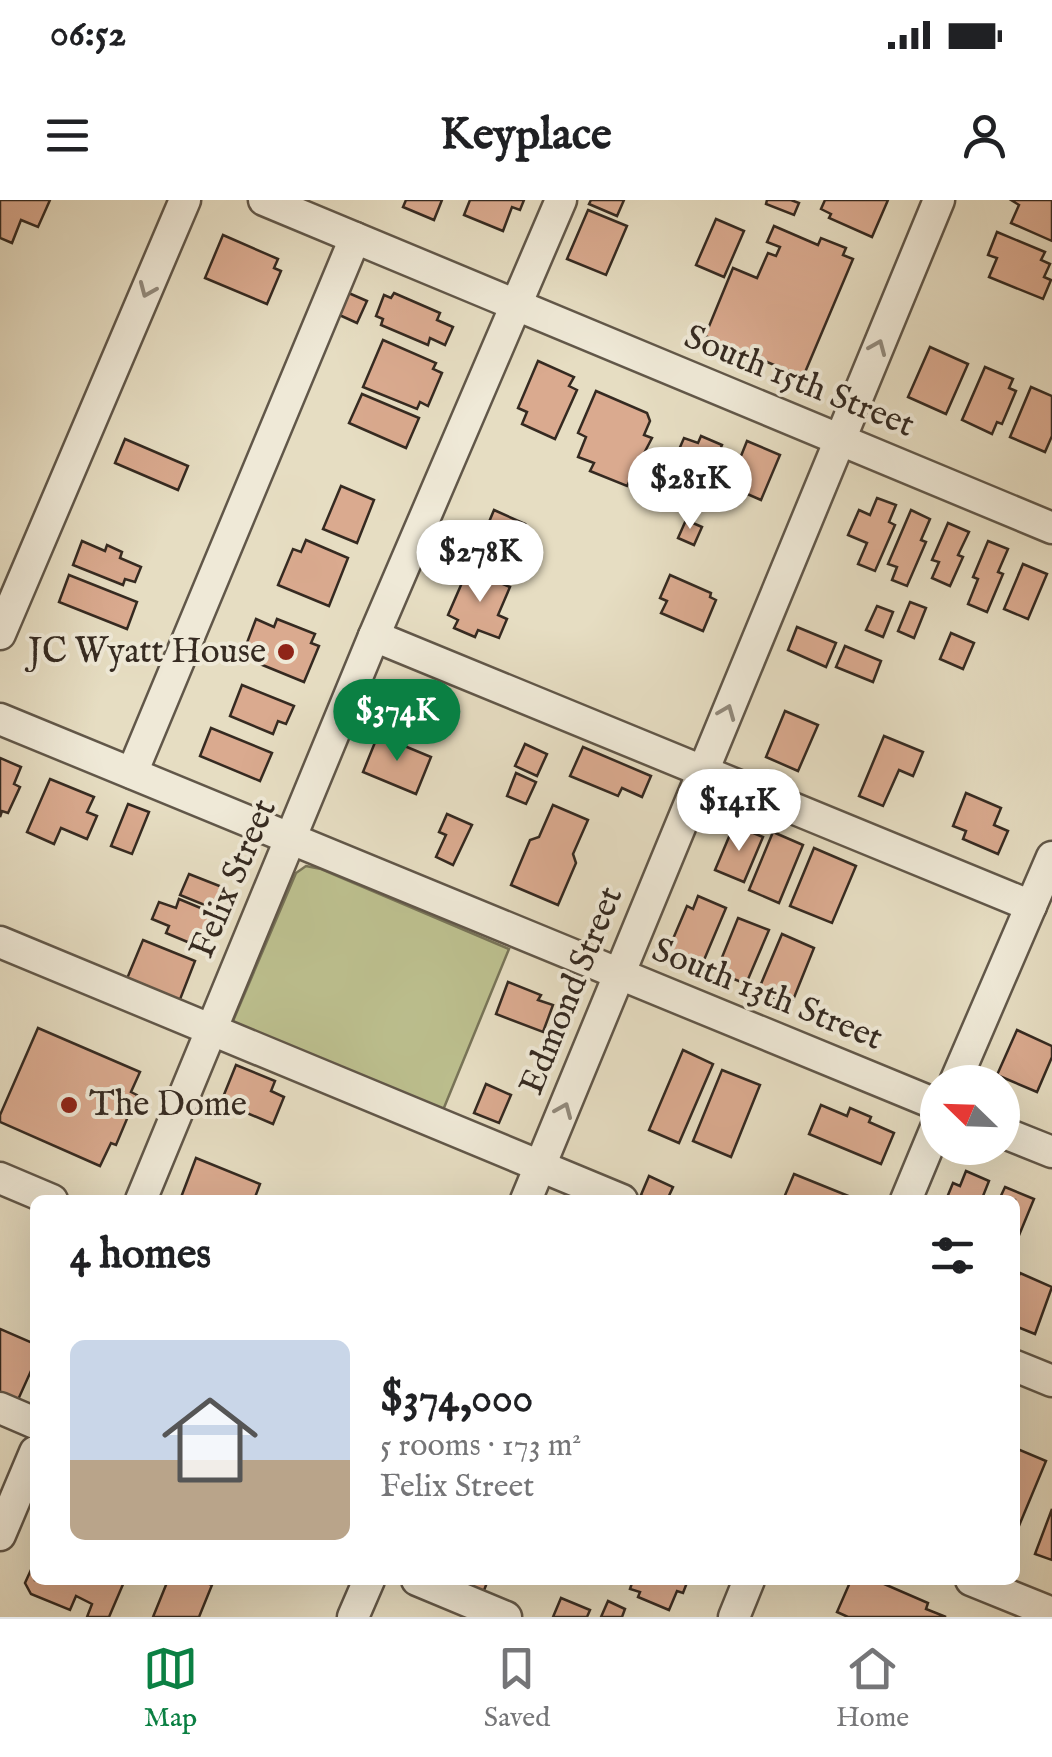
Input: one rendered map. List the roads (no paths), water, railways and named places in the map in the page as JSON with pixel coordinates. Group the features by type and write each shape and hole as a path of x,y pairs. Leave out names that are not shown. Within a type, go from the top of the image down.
{"street":[{"path":"0,634 185,200"},
{"name":"South 15th Street","path":"264,200 1052,528"},
{"name":"Felix Street","path":"143,1195 374,636 561,200"},
{"name":"Edmond Street","path":"528,1195 940,200"},
{"path":"132,773 355,238"},
{"path":"374,636 1031,906"},
{"name":"South 13th Street","path":"0,718 920,1098"},
{"path":"962,1065 1052,856"},
{"path":"0,942 610,1195"},
{"path":"1020,1139 1052,1152"},
{"path":"908,1195 921,1165"},
{"path":"0,1178 40,1195"},
{"path":"1020,1368 1052,1381"},
{"path":"0,1408 30,1420"},
{"path":"0,1535 30,1464"},
{"path":"353,1617 367,1585"},
{"path":"428,1585 506,1617"},
{"path":"734,1617 747,1585"},
{"path":"984,1585 1052,1613"}],"place":[{"name":"JC Wyatt House","path":"286,652"},
{"name":"The Dome","path":"69,1105"}]}
